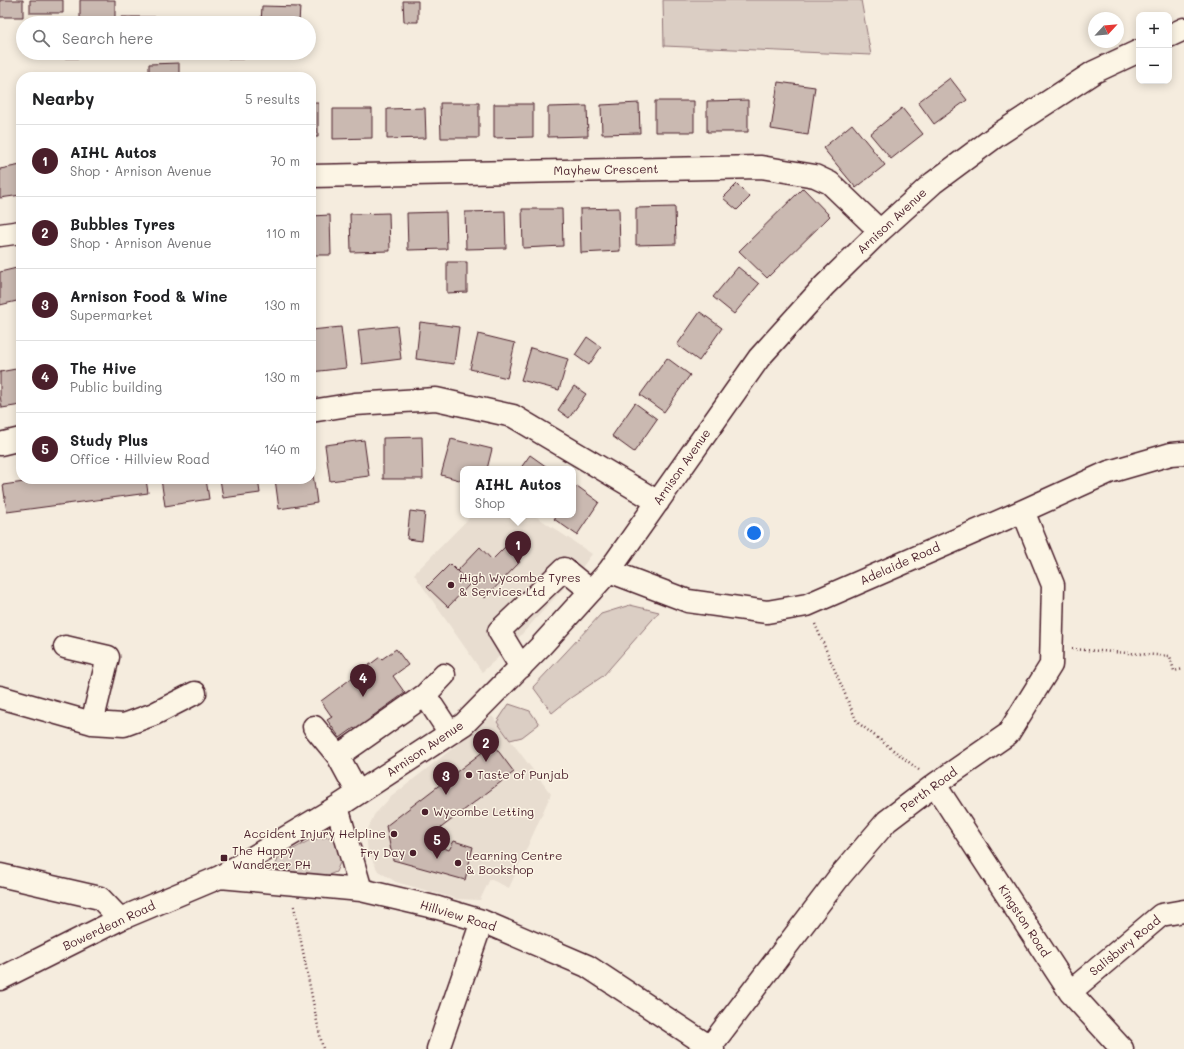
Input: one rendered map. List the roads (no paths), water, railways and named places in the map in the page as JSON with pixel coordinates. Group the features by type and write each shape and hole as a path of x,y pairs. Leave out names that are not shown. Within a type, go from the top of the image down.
{"street":[{"path":"1172,35 1184,29"},
{"name":"Arnison Avenue","path":"220,876 337,807 464,724 521,667 609,571 759,358 824,286 880,231 934,182 999,134 1094,72 1136,52"},
{"name":"Mayhew Crescent","path":"316,176 761,167 815,176 830,183 880,231"},
{"path":"0,235 16,233"},
{"path":"316,410 355,404 436,399 513,416 658,502"},
{"path":"0,444 16,440"},
{"name":"Adelaide Road","path":"609,571 688,601 767,612 807,605 1109,472 1171,454 1184,453"},
{"name":"Perth Road","path":"712,1048 840,876 887,821 936,784 1008,734 1051,665 1053,585 1023,511"},
{"path":"521,667 499,631 564,569 591,591"},
{"path":"65,647 108,657 92,723"},
{"path":"338,756 425,695 444,675"},
{"path":"0,697 92,723 124,725 154,714 195,693"},
{"path":"425,695 450,733"},
{"path":"314,727 338,756 358,793"},
{"name":"Kingston Road","path":"936,784 1070,992 1122,1049"},
{"path":"337,807 361,890"},
{"path":"0,875 100,898 120,919"},
{"name":"Hillview Road","path":"220,876 361,890 438,908 482,921 587,966 712,1048"},
{"name":"Bowerdean Road","path":"0,979 120,919 220,876"},
{"name":"Salisbury Road","path":"1070,992 1161,915 1184,911"},
{"path":"438,1049 482,921"}],"place":[{"name":"AIHL Autos","path":"518,564"},
{"name":"High Wycombe Tyres & Services Ltd","path":"451,585"},
{"name":"The Hive","path":"363,697"},
{"name":"Bubbles Tyres","path":"486,762"},
{"name":"Taste of Punjab","path":"469,775"},
{"name":"Arnison Food & Wine","path":"446,795"},
{"name":"Wycombe Letting","path":"425,812"},
{"name":"Accident Injury Helpline","path":"394,834"},
{"name":"Fry Day","path":"413,853"},
{"name":"The Happy Wanderer PH","path":"224,858"},
{"name":"Study Plus","path":"437,859"},
{"name":"Learning Centre & Bookshop","path":"458,863"}]}
